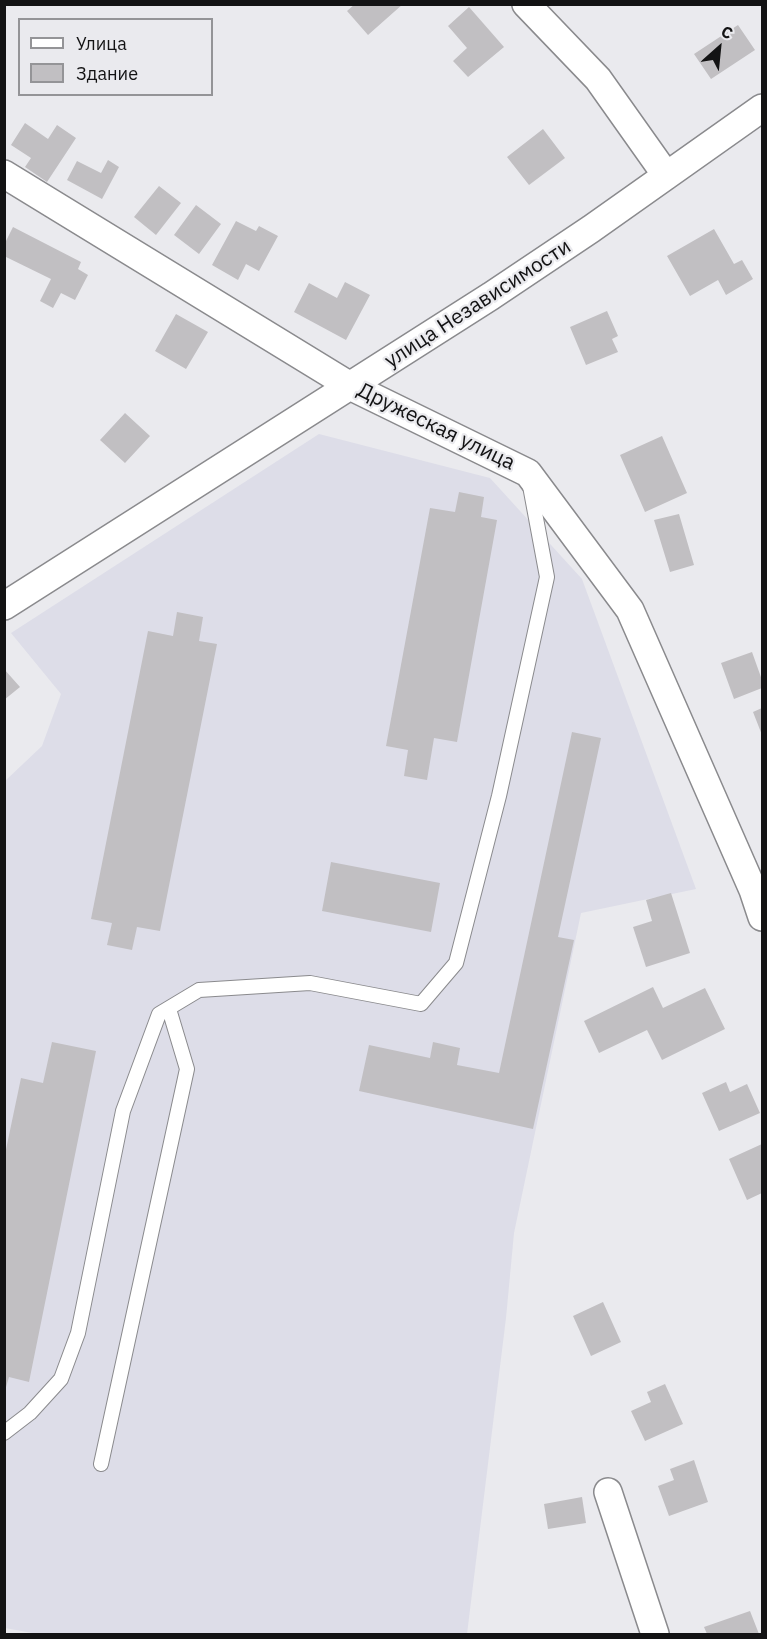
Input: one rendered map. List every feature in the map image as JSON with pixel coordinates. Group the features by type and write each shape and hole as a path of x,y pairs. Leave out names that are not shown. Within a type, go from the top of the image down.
{"street":[{"path":"526,4 598,79 666,175"},
{"name":"улица Независимости","path":"4,606 352,387 571,243 762,108"},
{"name":"Дружеская улица","path":"4,174 352,387 528,472 630,610 753,890 762,917"},
{"path":"608,1492 656,1635"}],"lane":[{"path":"4,1433 30,1413 62,1379 78,1333 123,1111 159,1014 199,990 310,983 421,1004 456,963 499,796 547,577 528,472"},
{"path":"101,1464 187,1069 169,1008"}],"shaded area":[{"path":"319,434 490,478 582,579 696,889 581,913 514,1233 506,1318 467,1634 38,1634 5,1628 5,781 42,746 61,694 11,633"}],"building":[{"path":"355,4 403,4 368,35 347,11"},
{"path":"469,7 504,47 468,77 453,61 467,48 448,26"},
{"path":"738,25 755,50 711,79 694,54"},
{"path":"25,123 48,139 57,125 76,138 47,182 25,167 31,158 11,145"},
{"path":"543,129 565,158 529,185 507,157"},
{"path":"108,160 119,167 102,199 67,180 77,161 101,173"},
{"path":"159,186 181,203 156,235 134,217"},
{"path":"196,205 221,224 199,254 174,235"},
{"path":"236,221 256,231 259,226 278,236 259,271 246,264 238,280 212,265"},
{"path":"13,227 81,262 78,269 88,275 75,300 61,293 53,308 40,301 51,279 4,256 4,245"},
{"path":"714,229 734,264 742,260 753,279 726,295 718,280 690,296 667,256"},
{"path":"345,282 370,295 346,340 294,312 309,283 337,298"},
{"path":"607,311 618,336 612,339 618,352 586,365 570,327"},
{"path":"176,314 208,332 186,369 155,351"},
{"path":"125,413 150,436 125,463 100,440"},
{"path":"662,436 687,493 645,512 620,455"},
{"path":"459,492 484,497 481,517 497,520 457,742 434,738 427,780 404,776 408,750 386,746 430,508 455,512"},
{"path":"679,514 694,565 670,572 654,520"},
{"path":"177,612 203,617 199,641 217,644 160,931 137,927 132,950 107,945 112,923 91,919 148,631 173,636"},
{"path":"752,652 762,680 762,688 734,699 721,663"},
{"path":"4,669 20,687 4,700"},
{"path":"762,708 762,735 753,712"},
{"path":"572,732 601,738 558,937 574,940 533,1129 359,1091 369,1045 430,1058 433,1042 460,1048 457,1065 499,1073"},
{"path":"331,862 440,883 431,932 322,911"},
{"path":"671,893 690,953 646,967 633,927 652,921 646,900"},
{"path":"653,987 663,1008 705,988 725,1029 662,1060 647,1030 599,1053 584,1021"},
{"path":"52,1042 96,1051 29,1382 9,1377 4,1394 4,1159 21,1078 43,1083"},
{"path":"726,1082 730,1092 747,1084 760,1113 719,1131 702,1093"},
{"path":"762,1144 762,1193 747,1200 729,1159"},
{"path":"603,1302 621,1342 591,1356 573,1316"},
{"path":"665,1384 683,1424 645,1441 631,1411 651,1402 647,1392"},
{"path":"694,1460 708,1502 669,1516 658,1486 674,1480 670,1469"},
{"path":"582,1497 586,1523 548,1529 544,1504"},
{"path":"750,1611 759,1634 707,1634 704,1627"}]}
